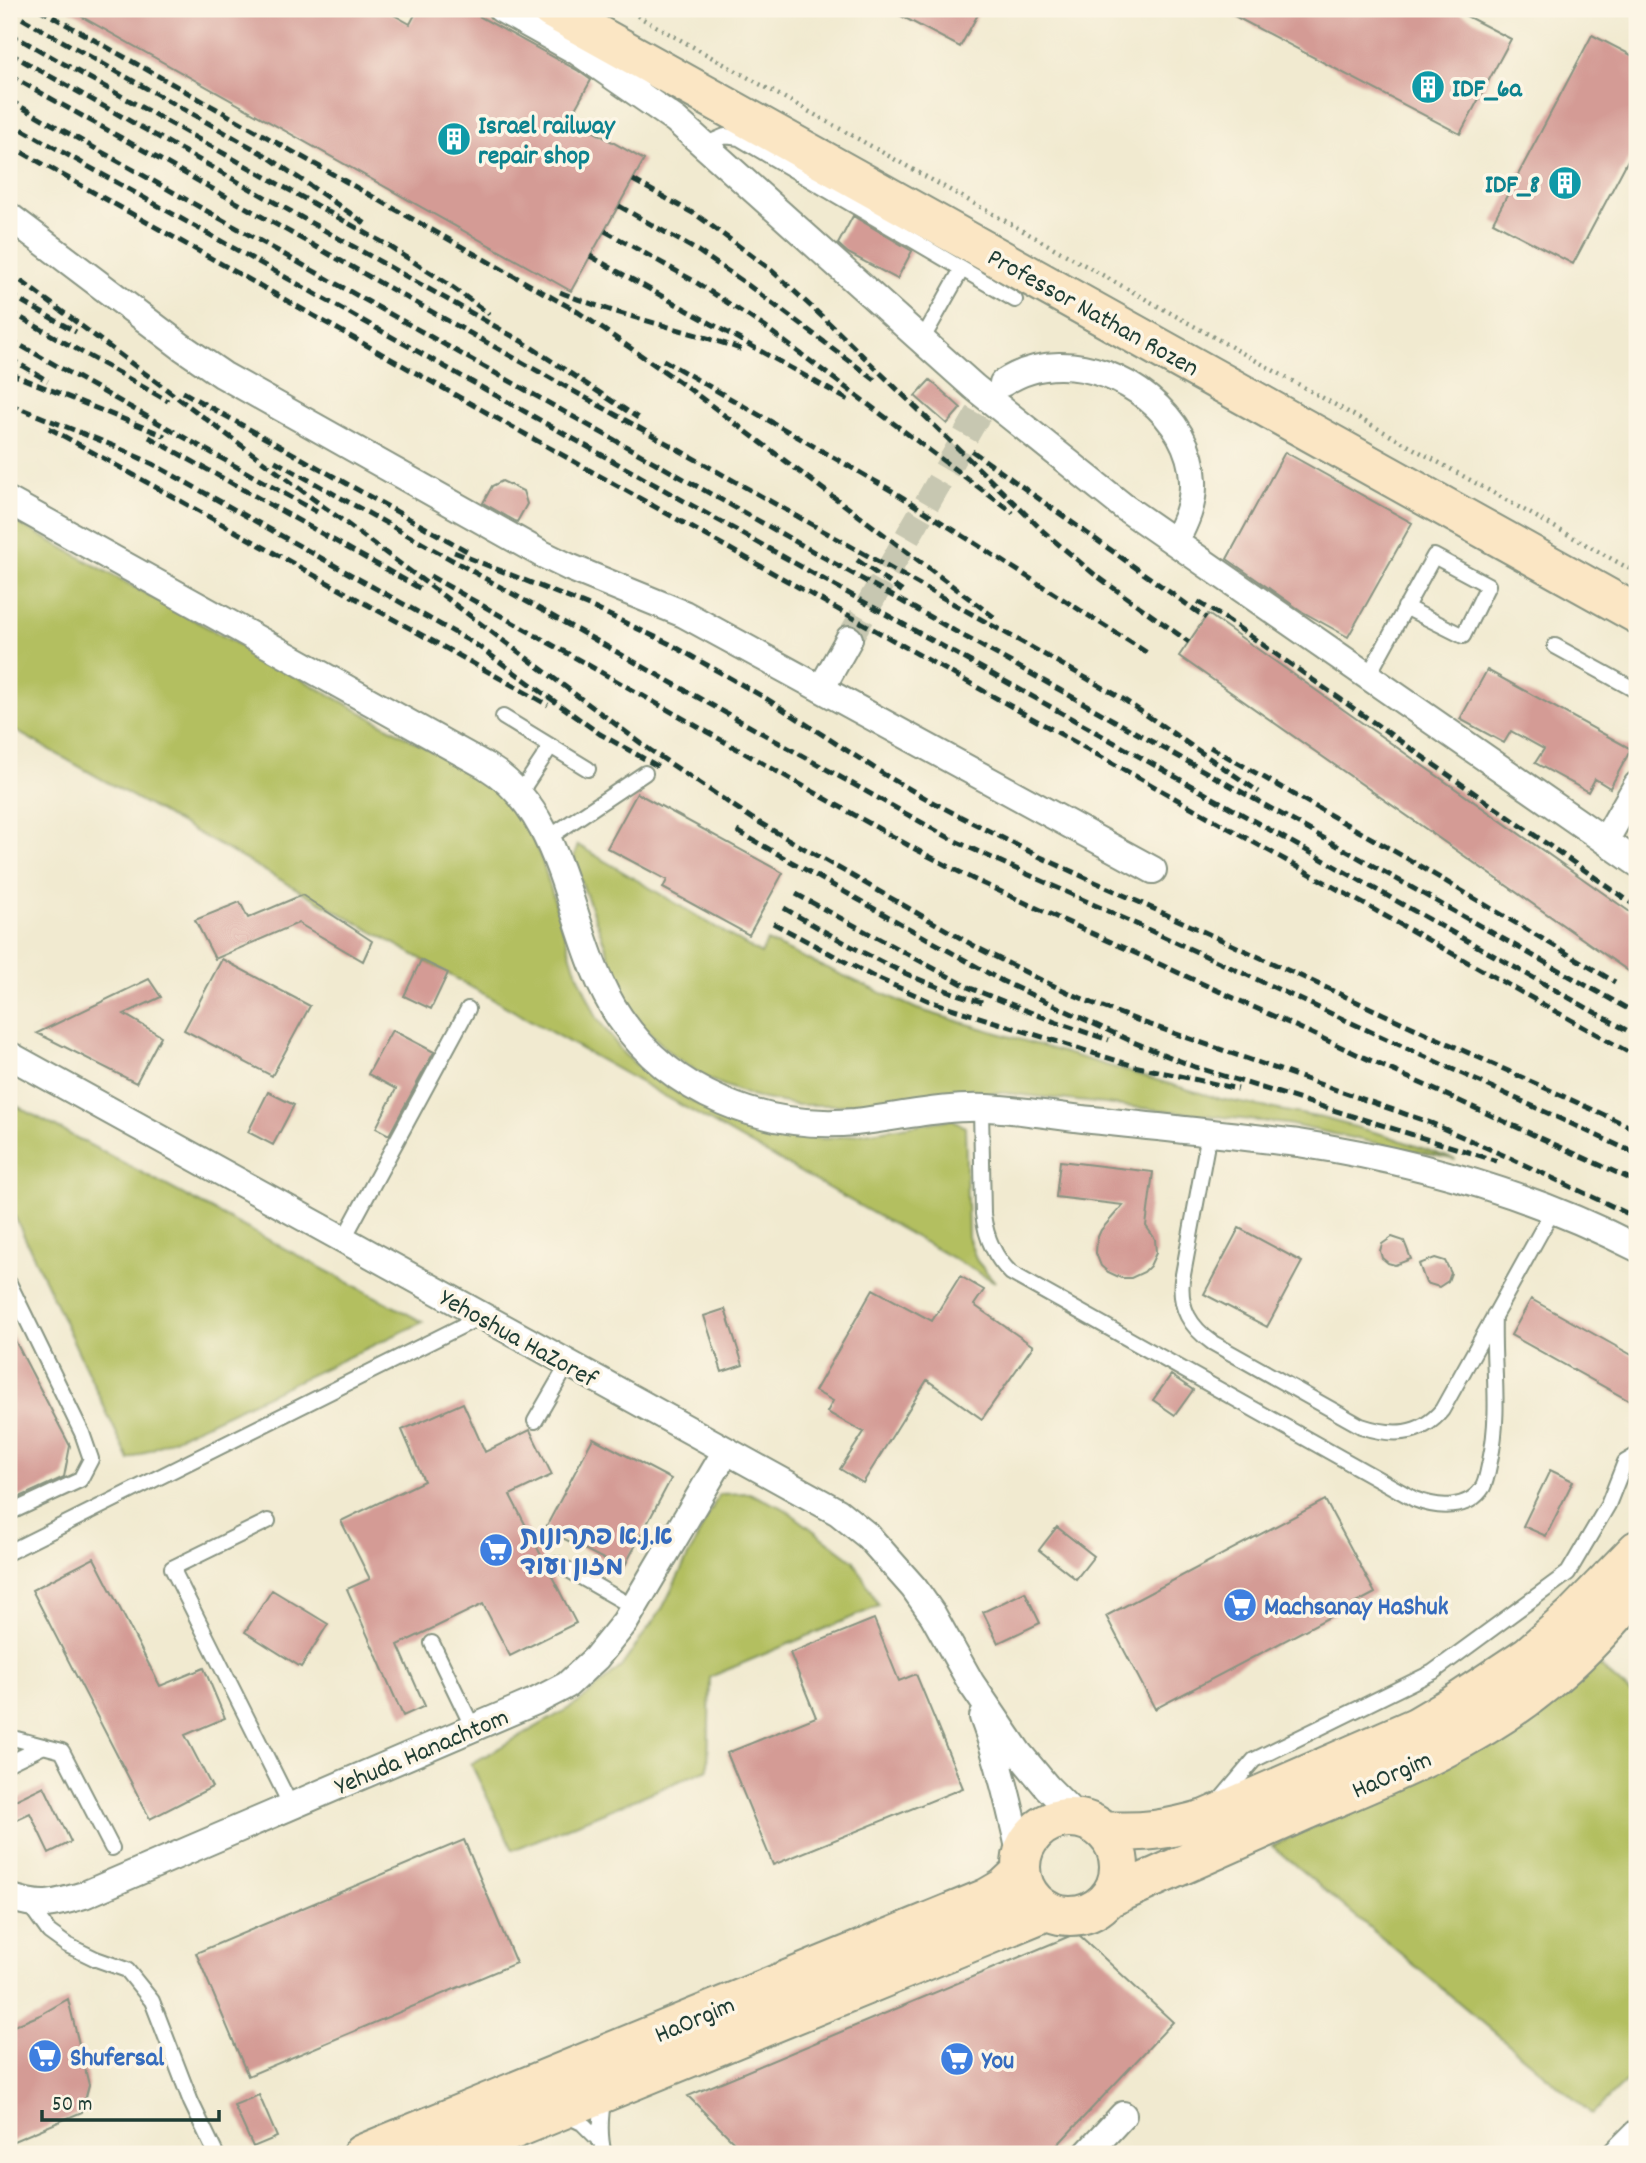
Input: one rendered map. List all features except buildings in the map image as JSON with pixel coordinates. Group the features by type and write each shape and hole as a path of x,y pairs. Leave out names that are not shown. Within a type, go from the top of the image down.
{"street":[{"path":"501,9 578,52 676,120 974,387 1124,507 1605,841 1635,855"},
{"name":"Professor Nathan Rozen","path":"551,9 1637,614"},
{"name":"Professor Nathan Rozen","path":"604,9 1637,584"},
{"path":"9,216 192,355 253,393 547,556 684,614 1153,870"},
{"path":"1003,383 1029,370 1077,367 1122,383 1158,407 1186,446 1192,471 1193,495 1190,511 1175,542"},
{"path":"9,501 505,778 533,810 548,838 601,986 619,1017 641,1045 667,1070 696,1090 730,1105 767,1116 808,1122 853,1122 936,1110 981,1108 1298,1143 1383,1157 1464,1178 1553,1210 1637,1248"},
{"path":"821,689 849,639"},
{"path":"1605,841 1637,785"},
{"name":"Yehoshua HaZoref","path":"9,1055 838,1512 869,1536 890,1559 933,1615 971,1683 1018,1752 1047,1787 1091,1825"},
{"name":"Yehuda Hanachtom","path":"19,1900 51,1905 84,1895 537,1701 567,1685 596,1658 625,1622 726,1451"},
{"name":"HaOrgim","path":"1091,1825 1141,1832 1170,1829 1205,1819 1416,1727 1529,1655 1572,1617 1637,1550"},
{"name":"HaOrgim","path":"1108,1898 1426,1759 1494,1720 1544,1685 1589,1645 1637,1591"},
{"name":"Yehoshua HaZoref","path":"971,1683 995,1750 1011,1809 1021,1865"},
{"path":"1063,1818 1091,1825 1113,1843 1118,1856 1119,1871 1108,1898 1095,1909 1079,1915 1063,1916 1047,1911 1034,1901 1025,1888 1021,1865 1027,1842 1037,1830 1049,1822 1063,1818"},
{"name":"HaOrgim","path":"362,2154 987,1898 1004,1888 1021,1865"},
{"name":"HaOrgim","path":"454,2154 1047,1911"},
{"path":"1087,2154 1123,2115"},
{"path":"1616,2154 1637,2133"}],"lane":[{"path":"704,145 725,136 739,138 1015,300"},
{"path":"922,340 962,269"},
{"path":"1368,676 1405,607 1434,556 1488,585 1464,636 1405,607"},
{"path":"1555,646 1637,691"},
{"path":"503,717 588,769"},
{"path":"520,793 551,746"},
{"path":"548,838 645,773"},
{"path":"343,1240 468,1009"},
{"path":"981,1108 986,1231 995,1254 1005,1267 1019,1279 1407,1496 1431,1504 1456,1505 1472,1499 1484,1485 1496,1418 1494,1315"},
{"path":"1209,1133 1181,1288 1182,1304 1189,1320 1202,1336 1213,1343 1361,1426 1380,1432 1399,1434 1423,1427 1442,1410 1553,1210"},
{"path":"9,1283 82,1433 91,1459 80,1480 9,1513"},
{"path":"9,1552 482,1316"},
{"path":"535,1421 568,1364"},
{"path":"1205,1819 1254,1760 1433,1672 1568,1573 1608,1505 1625,1462 1637,1455"},
{"path":"268,1521 172,1568 291,1806"},
{"path":"558,1564 633,1607"},
{"path":"432,1643 472,1728"},
{"path":"9,1737 62,1751 112,1848"},
{"path":"9,1763 44,1746"},
{"path":"19,1900 49,1932 67,1945 127,1970 152,2001 191,2102 216,2154"},
{"path":"602,2148 601,2113 605,2093"},
{"path":"557,2112 582,2123 602,2148"}],"path":[{"path":"625,9 1637,573"}],"green space":[{"path":"9,518 481,778 510,799 523,817 542,860 575,968 597,1018 624,1054 651,1077 723,1119 779,1136 827,1139 952,1119 965,1127 968,1237 977,1261 995,1282 9,727"},
{"path":"578,845 761,954 767,941 917,1009 1220,1099 1322,1118 1385,1135 1456,1160 1287,1124 1005,1093 941,1093 845,1105 797,1105 754,1097 710,1080 672,1055 645,1028 629,1005 575,865 574,856"},
{"path":"9,1102 423,1322 129,1460 9,1204"},
{"path":"749,1493 785,1509 854,1561 879,1606 710,1677 708,1769 513,1850 471,1764 578,1703 621,1667 663,1607 719,1494"},
{"path":"1588,1656 1637,1699 1637,2071 1592,2114 1272,1846 1458,1758"}],"tunnel":[{"path":"849,639 984,404 1003,383"}],"railway":[{"path":"39,9 578,312 684,385 994,617"},
{"path":"9,11 265,155 369,226"},
{"path":"9,33 389,246 489,314"},
{"path":"9,53 523,342 638,418"},
{"path":"9,75 1120,697 1259,792"},
{"path":"9,100 1637,1014"},
{"path":"9,122 1637,1036"},
{"path":"9,145 1637,1057"},
{"path":"633,180 698,216 770,269 1044,532 1094,574 1189,642"},
{"path":"619,206 698,251 744,282 879,383"},
{"path":"605,231 694,281 765,327 1013,513"},
{"path":"590,256 850,401"},
{"path":"9,272 650,750 753,819 978,948 1041,980 1145,1023 1431,1123 1637,1218"},
{"path":"560,292 605,309 743,350"},
{"path":"9,294 76,332"},
{"path":"9,311 168,401"},
{"path":"9,339 317,512"},
{"path":"9,358 48,381"},
{"path":"663,360 894,492 1149,654"},
{"path":"9,373 165,436"},
{"path":"183,392 467,551"},
{"path":"9,404 153,464 475,644 600,734 661,768"},
{"path":"49,428 548,705"},
{"path":"149,437 421,589"},
{"path":"972,451 1206,618"},
{"path":"275,461 953,840 1637,1154"},
{"path":"454,552 594,608 670,644 767,699 885,775 1036,855 1637,1130"},
{"path":"857,560 903,592"},
{"path":"430,576 973,879 1637,1182"},
{"path":"1198,602 1637,907"},
{"path":"1210,747 1408,859 1615,982"},
{"path":"737,831 1002,981 1133,1042 1195,1067 1497,1161"},
{"path":"796,894 970,988 1109,1040"},
{"path":"784,908 907,974 986,1003"},
{"path":"773,923 872,976 932,1002 1134,1066 1238,1089"}],"place":[{"name":"IDF_6a","path":"1428,87"},
{"name":"Israel railway repair shop","path":"454,139"},
{"name":"IDF_8","path":"1565,183"},
{"name":"א.נ.א פתרונות מזון ועוד","path":"496,1550"},
{"name":"Machsanay HaShuk","path":"1240,1605"},
{"name":"Shufersal","path":"45,2056"},
{"name":"You","path":"957,2059"}]}
